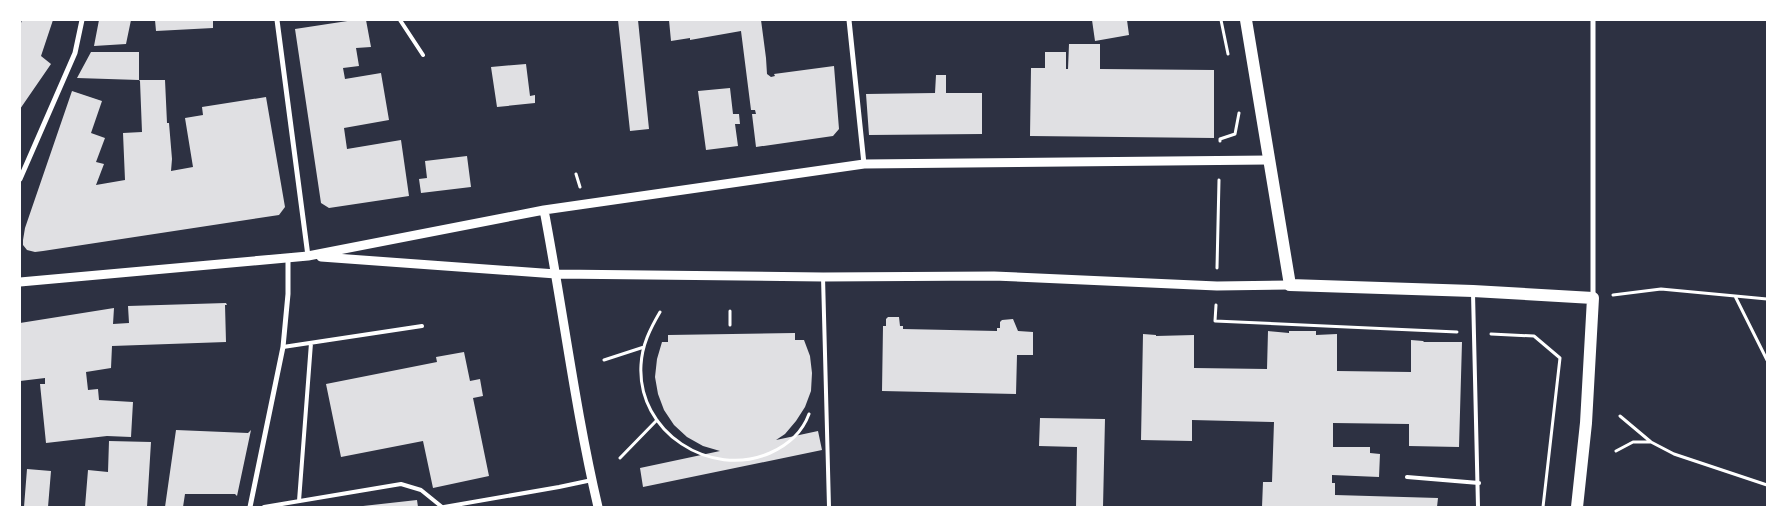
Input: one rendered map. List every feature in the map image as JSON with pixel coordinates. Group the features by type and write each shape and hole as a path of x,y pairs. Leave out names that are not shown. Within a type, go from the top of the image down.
{"main road":[{"path":"1246,20 1290,285 1473,291 1593,298 1586,423 1577,507"}],"street":[{"path":"20,179 75,53 82,20"},
{"path":"277,20 308,256"},
{"path":"849,20 864,164"},
{"path":"1593,20 1593,298"},
{"path":"20,282 308,256 544,210 864,164 1268,160"},
{"path":"544,210 563,324 598,507"},
{"path":"308,256 556,274 822,278 994,276 1216,286 1290,285"},
{"path":"250,507 283,347 288,294 288,258"}],"lane":[{"path":"400,20 423,55"},
{"path":"822,278 829,507"},
{"path":"1473,291 1479,482 1478,507"},
{"path":"283,347 422,326"},
{"path":"299,501 312,343"},
{"path":"1408,477 1479,482"},
{"path":"264,507 401,484 421,490 443,507 592,480"}],"path":[{"path":"1593,298 1661,289 1767,299"},
{"path":"1735,296 1767,360"},
{"path":"730,311 730,325"},
{"path":"660,312 650,328 644,347 641,366 642,385 648,404 657,420 669,435 685,448 702,456 721,460 740,461 760,458 779,449 795,438 811,410"},
{"path":"604,360 644,347"},
{"path":"1620,416 1651,442 1674,454 1767,485"},
{"path":"620,458 657,420"},
{"path":"1616,451 1633,442 1651,442"}],"building":[{"path":"22,20 53,20 41,56 51,64 20,109 20,26"},
{"path":"99,20 131,20 126,44 94,46"},
{"path":"155,20 213,20 213,28 156,31"},
{"path":"354,20 366,20 371,47 356,48 359,66 343,68 345,79 381,73 389,120 344,128 347,149 401,140 409,196 329,208 321,203 295,29"},
{"path":"618,20 638,20 649,129 630,131"},
{"path":"669,20 761,20 767,74 771,77 775,76 774,74 834,66 839,129 833,136 756,147 752,114 756,114 755,110 751,110 741,31 690,40 690,38 671,41"},
{"path":"1092,20 1127,20 1129,35 1095,41"},
{"path":"1069,44 1100,44 1100,69 1214,70 1214,138 1030,136 1031,68 1045,68 1045,52 1066,52 1066,69 1068,69"},
{"path":"91,52 139,52 139,80 77,78"},
{"path":"526,64 530,96 535,95 535,103 497,107 491,67"},
{"path":"936,75 946,75 946,93 982,93 982,134 869,135 866,94 935,93"},
{"path":"139,80 165,80 167,123 169,123 172,159 171,171 193,167 185,118 203,115 202,107 266,97 285,207 279,215 43,251 27,250 23,245 25,228 72,91 102,101 91,133 105,138 96,162 104,164 96,185 125,180 123,133 142,132"},
{"path":"730,88 733,114 739,114 740,124 735,124 738,146 706,150 698,91"},
{"path":"467,156 471,187 421,193 419,179 427,178 425,161"},
{"path":"226,303 226,342 112,346 111,368 86,372 88,390 98,389 99,400 133,402 131,437 107,436 46,443 40,384 45,384 45,378 20,381 20,323 114,308 113,324 129,323 128,306"},
{"path":"888,317 899,317 900,326 903,326 903,329 997,331 1002,320 1013,319 1018,331 1033,332 1033,355 1017,355 1016,394 882,391 883,326 886,326 886,319"},
{"path":"1268,331 1289,333 1289,331 1316,331 1316,335 1337,334 1337,371 1411,372 1411,340 1462,342 1459,447 1409,446 1409,424 1333,423 1333,447 1370,447 1370,453 1380,454 1379,477 1332,475 1332,483 1335,483 1335,495 1438,498 1437,507 1262,507 1263,482 1272,482 1274,422 1192,420 1192,441 1141,440 1143,334 1156,336 1194,335 1194,368 1267,369"},
{"path":"795,333 795,340 804,340 810,356 812,373 811,391 805,407 796,421 785,434 776,440 818,431 822,450 643,487 640,468 720,451 703,446 687,437 674,425 664,410 658,394 655,377 657,359 662,342 668,342 668,335"},
{"path":"464,352 470,381 480,379 483,396 473,398 489,476 433,488 423,441 341,457 326,384 437,362 436,357"},
{"path":"1040,418 1105,419 1103,507 1076,507 1077,447 1039,446"},
{"path":"176,430 248,433 251,430 237,496 235,494 185,494 183,507 165,507"},
{"path":"109,441 151,442 147,507 85,507 88,470 108,472"},
{"path":"27,469 51,471 48,507 24,507"},
{"path":"417,500 418,507 363,507 363,506"}]}
